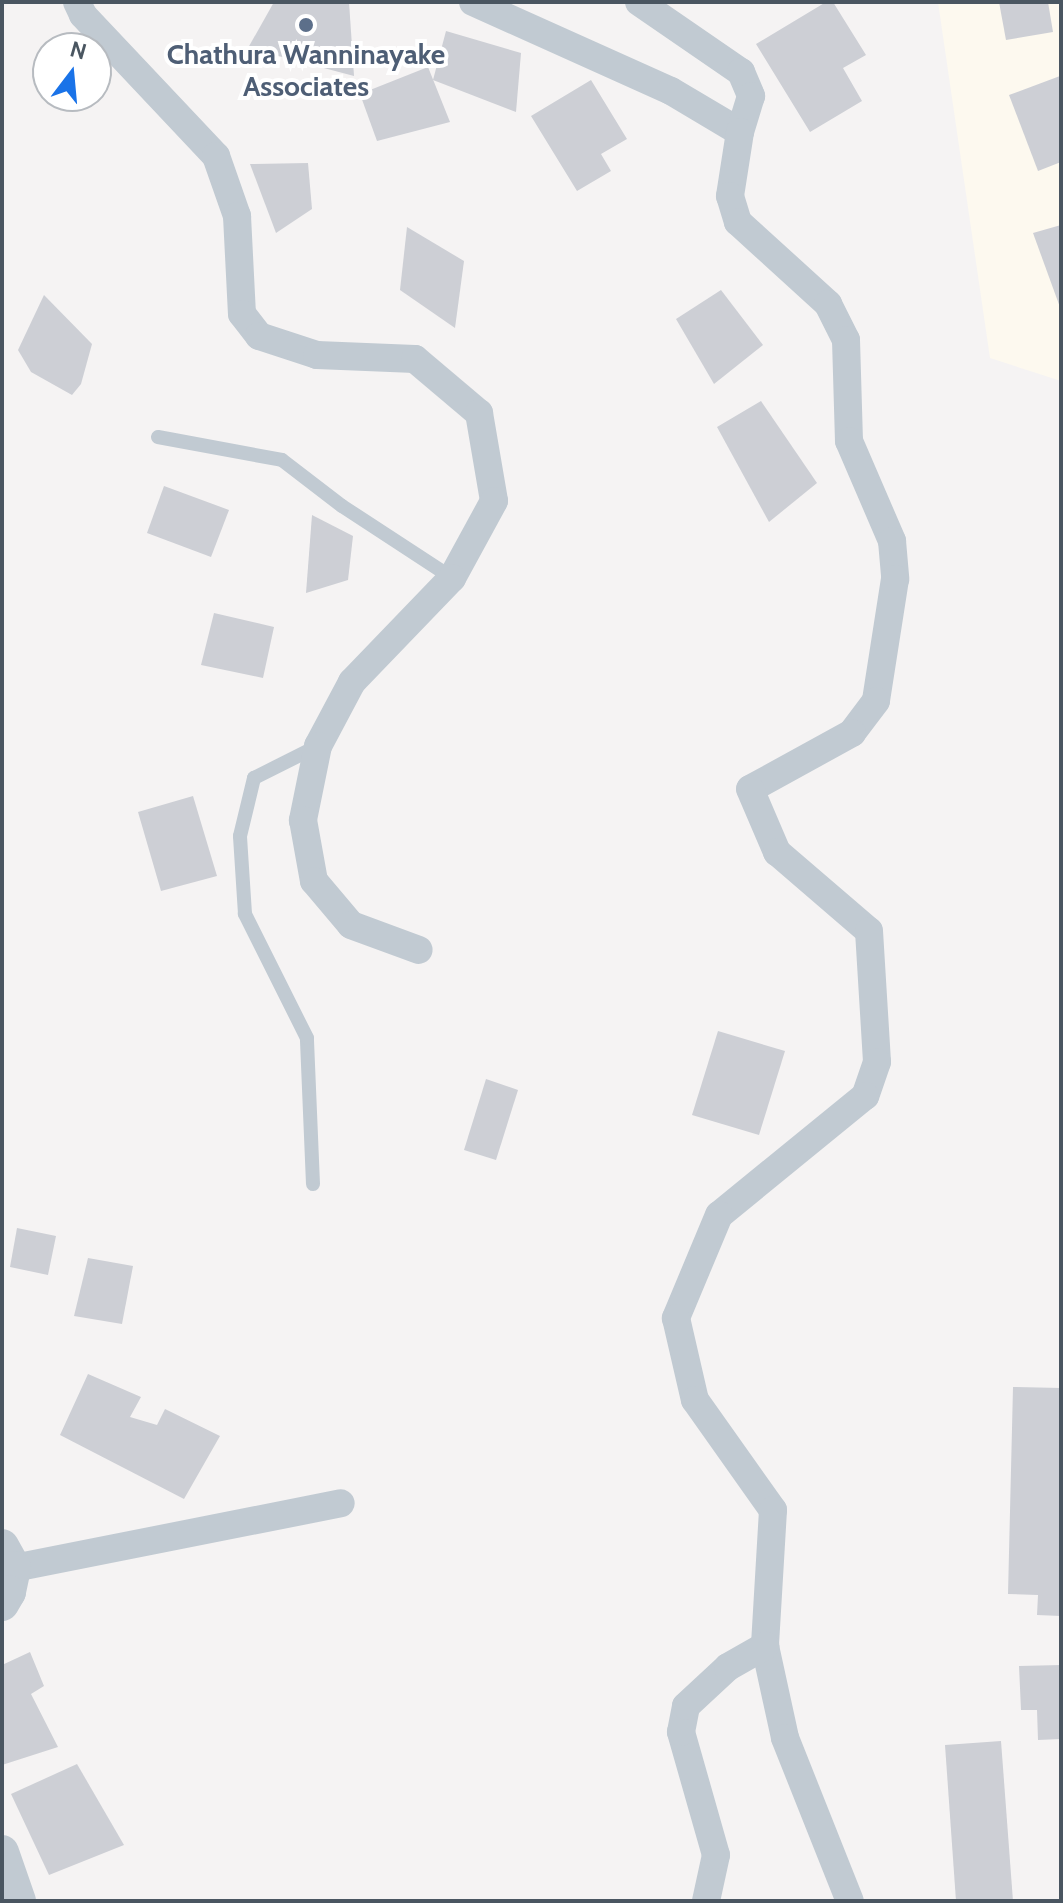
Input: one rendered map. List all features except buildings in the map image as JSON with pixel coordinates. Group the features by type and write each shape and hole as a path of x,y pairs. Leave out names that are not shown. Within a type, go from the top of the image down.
{"street":[{"path":"77,2 83,15 216,156 237,216 242,314 259,336 317,355 415,359 479,413 494,501 452,578 352,682 318,746 303,820 314,881 351,925 419,950"},
{"path":"473,2 671,91 740,132"},
{"path":"639,2 741,72 751,96 740,132 730,196 738,222 828,304 846,340 849,441 892,541 895,579 876,701 852,733 750,789 777,852 869,931 877,1062 865,1096 719,1215 676,1318 695,1400 773,1510 765,1646 785,1738 850,1901"},
{"path":"2,1604 9,1592 8,1557 341,1503"},
{"path":"706,1901 716,1855 681,1732 686,1706 728,1667 765,1646"},
{"path":"2,1852 19,1901"}],"lane":[{"path":"158,437 282,460 342,506 452,578"},
{"path":"313,1184 307,1038 245,914 240,836 254,778 318,746"}],"shaded area":[{"path":"938,2 1061,2 1061,381 990,358"}],"place":[{"name":"Chathura Wanninayake Associates","path":"306,25"}]}
